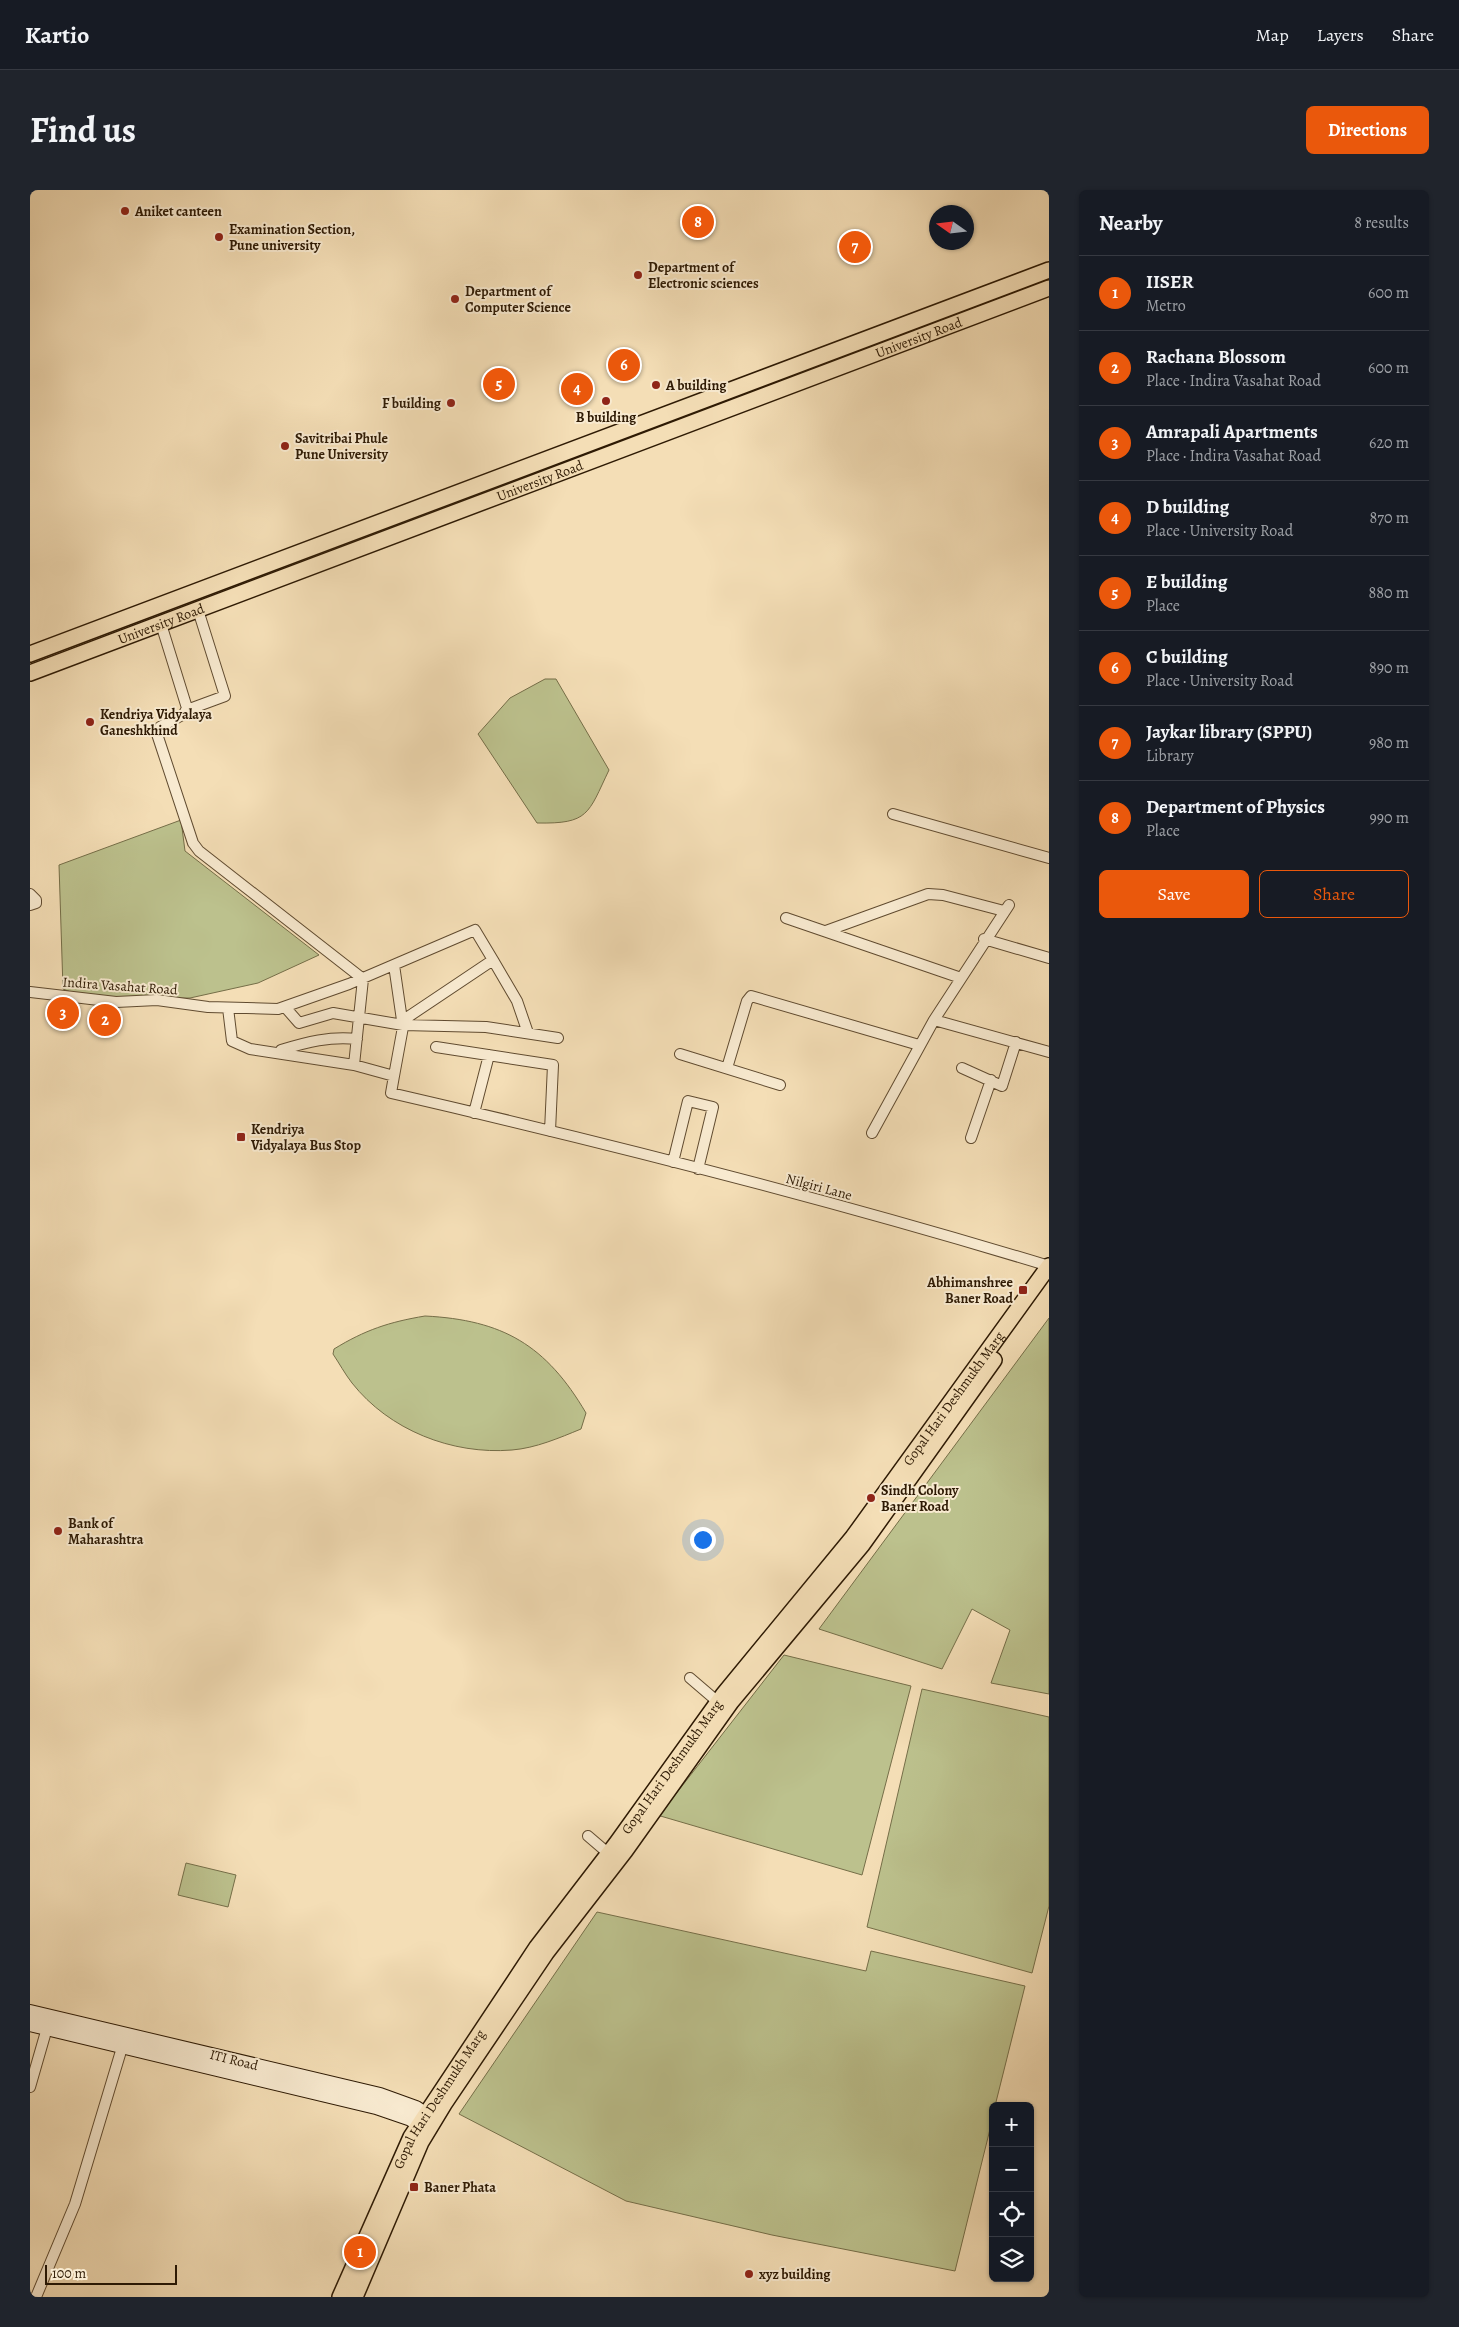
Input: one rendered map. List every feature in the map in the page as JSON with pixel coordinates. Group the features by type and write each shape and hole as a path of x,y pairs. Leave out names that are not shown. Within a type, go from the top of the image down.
{"main road":[{"name":"University Road","path":"30,654 1049,270"},
{"name":"University Road","path":"30,673 1049,288"},
{"name":"Gopal Hari Deshmukh Marg","path":"340,2297 426,2122 537,1947 609,1854 718,1702 870,1523 1049,1266"},
{"name":"Gopal Hari Deshmukh Marg","path":"355,2297 426,2122 546,1954 625,1851 732,1702 870,1523 1049,1282"},
{"name":"ITI Road","path":"30,2012 124,2040 376,2106 426,2122"},
{"name":"ITI Road","path":"30,2024 124,2040"}],"street":[{"path":"198,610 225,696 186,710 184,714 160,727 157,732 195,848 362,979 354,1065"},
{"path":"160,624 186,710"},
{"path":"893,814 1049,858"},
{"path":"30,894 36,900 36,903 30,905"},
{"path":"826,931 928,894 943,895 1006,908 984,939 919,1045 872,1133"},
{"path":"786,918 960,978"},
{"name":"Indira Vasahat Road","path":"30,992 116,1002 158,1000 208,1007 278,1009 362,979 475,930 493,960"},
{"path":"984,939 1049,958"},
{"path":"403,1023 493,960 517,1001 528,1033"},
{"path":"228,1008 232,1041 250,1049 354,1065 394,1076 400,1052 403,1023 394,966"},
{"path":"727,1068 747,1001 751,996 919,1045"},
{"path":"284,1007 299,1023 333,1013 403,1023 486,1027 558,1038"},
{"path":"934,1020 1049,1052"},
{"path":"275,1052 313,1040 340,1037 357,1039"},
{"path":"962,1068 1002,1086 1016,1042"},
{"path":"436,1047 553,1065 550,1131"},
{"path":"680,1054 780,1085"},
{"path":"474,1113 489,1055"},
{"name":"Nilgiri Lane","path":"394,1076 391,1094 582,1137 964,1240 1049,1266"},
{"path":"971,1138 991,1080"},
{"path":"673,1162 688,1101 713,1107 698,1169"},
{"path":"690,1678 718,1702"},
{"path":"588,1836 609,1854"},
{"path":"30,2087 47,2028"},
{"path":"36,2297 75,2204 124,2040"}],"green space":[{"path":"545,679 556,679 609,770 591,806 585,813 577,818 554,823 537,823 478,734 510,698"},
{"path":"181,820 185,851 319,955 258,983 190,998 89,999 63,989 59,865"},
{"path":"425,1316 477,1323 520,1340 538,1353 571,1389 586,1413 581,1429 530,1447 512,1450 489,1450 467,1448 423,1436 384,1414 367,1400 352,1383 333,1354 334,1349 378,1328"},
{"path":"1049,1318 1049,1694 991,1683 1010,1630 972,1609 942,1669 819,1629"},
{"path":"784,1655 911,1686 862,1875 657,1815 668,1804"},
{"path":"922,1689 1049,1717 1049,1906 1032,1973 867,1927"},
{"path":"186,1863 236,1875 228,1907 178,1895"},
{"path":"597,1912 866,1971 871,1951 1025,1986 996,2102 989,2102 989,2133 955,2271 772,2235 626,2201 459,2114"}],"place":[{"name":"Aniket canteen","path":"125,211"},
{"name":"Department of Physics","path":"698,222"},
{"name":"Examination Section, Pune university","path":"219,237"},
{"name":"Jaykar library (SPPU)","path":"855,247"},
{"name":"Department of Electronic sciences","path":"638,275"},
{"name":"Department of Computer Science","path":"455,299"},
{"name":"C building","path":"624,365"},
{"name":"E building","path":"499,384"},
{"name":"A building","path":"656,385"},
{"name":"D building","path":"577,389"},
{"name":"B building","path":"606,401"},
{"name":"F building","path":"451,403"},
{"name":"Savitribai Phule Pune University","path":"285,446"},
{"name":"Kendriya Vidyalaya Ganeshkhind","path":"90,722"},
{"name":"Amrapali Apartments","path":"63,1013"},
{"name":"Rachana Blossom","path":"105,1020"},
{"name":"Kendriya Vidyalaya Bus Stop","path":"241,1137"},
{"name":"Abhimanshree Baner Road","path":"1023,1290"},
{"name":"Sindh Colony Baner Road","path":"871,1498"},
{"name":"Bank of Maharashtra","path":"58,1531"},
{"name":"Baner Phata","path":"414,2187"},
{"name":"IISER","path":"360,2252"},
{"name":"xyz building","path":"749,2274"}]}
